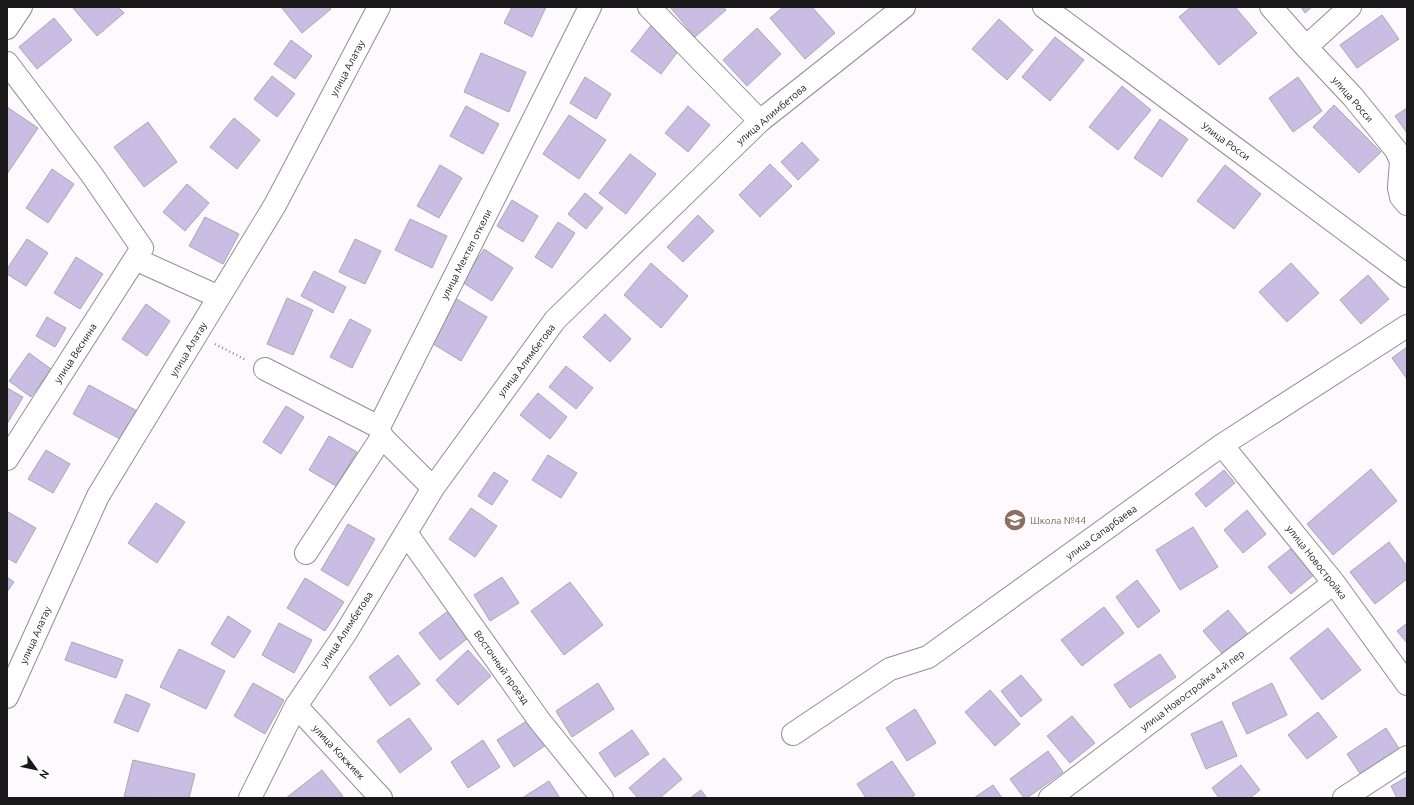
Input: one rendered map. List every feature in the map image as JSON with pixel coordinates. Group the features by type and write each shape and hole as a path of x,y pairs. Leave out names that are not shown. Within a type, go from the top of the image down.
{"street":[{"path":"7,28 22,7"},
{"name":"улица Алатау","path":"7,697 98,496 275,205 380,7"},
{"name":"улица Мектеп откели","path":"306,553 381,432 590,7"},
{"path":"649,7 760,121"},
{"name":"улица Алимбетова","path":"250,798 296,706 345,634 433,488 555,320 760,121 904,7"},
{"name":"Улица Росси","path":"1044,7 1407,276"},
{"name":"улица Росси","path":"1271,7 1352,97 1396,150 1401,161 1399,188 1401,197 1407,204"},
{"path":"1306,47 1350,7"},
{"path":"7,63 92,175 139,253 219,297"},
{"name":"улица Веснина","path":"7,459 139,253"},
{"name":"улица Сапарбаева","path":"793,734 890,669 928,656 1222,444 1407,326"},
{"path":"265,369 381,432 433,488"},
{"name":"улица Новостройка","path":"1222,444 1334,583 1407,684"},
{"name":"Восточный проезд","path":"406,533 540,720 602,798"},
{"name":"улица Новостройка 4-й пер","path":"1050,798 1334,583"},
{"name":"улица Кокжиек","path":"296,706 381,798"},
{"path":"1344,798 1407,757"}],"building":[{"path":"72,7 118,7 124,13 97,36"},
{"path":"329,7 331,9 302,33 282,8"},
{"path":"512,7 546,7 532,37 504,23"},
{"path":"670,7 723,7 726,10 695,37"},
{"path":"783,7 812,7 835,33 805,59 770,18"},
{"path":"1191,7 1235,7 1257,33 1219,65 1179,17"},
{"path":"1301,7 1312,7 1305,13"},
{"path":"1382,15 1399,39 1357,68 1340,45"},
{"path":"54,18 72,40 37,69 19,47"},
{"path":"999,19 1033,50 1007,80 972,49"},
{"path":"653,23 682,46 661,74 631,51"},
{"path":"757,28 781,54 747,86 723,60"},
{"path":"1055,37 1084,60 1050,101 1022,77"},
{"path":"291,40 312,56 295,79 274,64"},
{"path":"481,53 526,72 509,112 464,92"},
{"path":"272,76 295,94 277,117 254,99"},
{"path":"585,77 611,94 596,119 570,103"},
{"path":"1298,77 1322,111 1293,132 1269,98"},
{"path":"1122,86 1151,110 1118,150 1089,127"},
{"path":"1334,105 1381,152 1359,173 1313,127"},
{"path":"466,106 499,124 483,154 450,136"},
{"path":"688,106 710,125 688,152 665,133"},
{"path":"7,107 38,128 7,174"},
{"path":"1407,108 1407,133 1395,116"},
{"path":"569,115 606,140 579,179 543,154"},
{"path":"234,118 260,140 237,169 210,147"},
{"path":"1160,119 1188,139 1162,177 1134,158"},
{"path":"148,122 177,162 144,187 114,147"},
{"path":"802,142 819,160 798,180 781,162"},
{"path":"630,154 656,174 626,214 599,193"},
{"path":"770,164 792,186 760,217 739,195"},
{"path":"440,165 462,178 439,218 417,206"},
{"path":"1225,165 1261,194 1234,229 1197,201"},
{"path":"52,169 74,184 48,223 26,208"},
{"path":"187,184 209,203 185,231 163,212"},
{"path":"585,193 603,208 586,229 568,214"},
{"path":"512,200 538,216 523,242 497,226"},
{"path":"698,215 714,231 683,262 667,247"},
{"path":"205,217 239,234 223,264 189,246"},
{"path":"410,219 447,236 432,268 395,250"},
{"path":"558,222 575,233 552,268 535,257"},
{"path":"27,239 48,253 26,286 7,274 7,269"},
{"path":"355,239 381,251 365,284 339,272"},
{"path":"484,249 513,268 492,301 462,282"},
{"path":"76,257 103,274 80,309 54,293"},
{"path":"651,263 688,296 661,328 624,295"},
{"path":"1291,263 1319,293 1287,322 1259,292"},
{"path":"314,271 346,287 333,313 301,296"},
{"path":"1368,275 1389,299 1361,324 1340,300"},
{"path":"287,298 313,310 293,355 267,344"},
{"path":"455,298 487,317 461,361 430,342"},
{"path":"146,304 170,321 147,356 122,339"},
{"path":"605,314 631,339 610,362 583,337"},
{"path":"47,317 66,328 55,347 36,336"},
{"path":"350,319 371,330 352,368 330,357"},
{"path":"1407,347 1407,379 1392,358"},
{"path":"29,353 51,369 31,397 9,381"},
{"path":"566,366 593,388 576,409 549,387"},
{"path":"89,385 139,412 124,441 73,414"},
{"path":"7,388 23,397 7,424"},
{"path":"538,393 567,417 550,439 520,415"},
{"path":"286,406 304,417 281,454 263,442"},
{"path":"329,436 357,452 336,486 309,470"},
{"path":"46,450 70,464 53,493 28,479"},
{"path":"548,455 577,473 561,498 532,480"},
{"path":"1371,469 1397,501 1333,555 1307,524"},
{"path":"1224,470 1235,483 1206,507 1195,494"},
{"path":"494,472 508,481 492,505 478,496"},
{"path":"156,503 185,522 157,563 128,543"},
{"path":"471,508 497,526 475,557 449,539"},
{"path":"1247,510 1266,534 1243,553 1224,530"},
{"path":"8,512 36,528 16,563 7,558"},
{"path":"348,524 375,539 348,586 321,570"},
{"path":"1193,527 1218,567 1180,590 1156,550"},
{"path":"1389,542 1407,566 1407,579 1375,604 1350,572"},
{"path":"1293,547 1315,574 1291,594 1268,567"},
{"path":"7,577 14,582 7,592"},
{"path":"502,577 519,603 490,621 474,595"},
{"path":"305,578 344,602 325,631 287,608"},
{"path":"1137,580 1160,611 1138,628 1116,597"},
{"path":"570,582 603,625 564,655 531,611"},
{"path":"1104,607 1124,633 1082,666 1061,640"},
{"path":"1228,610 1250,637 1226,658 1203,631"},
{"path":"448,611 468,638 440,660 419,633"},
{"path":"228,616 251,631 234,658 211,644"},
{"path":"279,623 312,640 294,673 262,655"},
{"path":"1407,623 1407,643 1397,631"},
{"path":"1328,628 1361,670 1322,700 1290,658"},
{"path":"72,642 123,660 116,678 65,660"},
{"path":"179,649 225,671 206,709 160,687"},
{"path":"468,650 491,676 458,705 436,680"},
{"path":"1160,654 1176,677 1130,708 1114,685"},
{"path":"398,655 420,684 390,706 369,677"},
{"path":"1021,675 1042,700 1021,717 1001,691"},
{"path":"253,683 284,700 265,734 234,716"},
{"path":"598,683 614,709 572,737 556,711"},
{"path":"1272,683 1287,715 1247,734 1232,703"},
{"path":"990,690 1020,724 995,746 965,712"},
{"path":"126,694 150,704 138,732 114,722"},
{"path":"915,709 936,743 907,761 886,728"},
{"path":"1318,712 1337,737 1307,759 1288,735"},
{"path":"1072,716 1095,743 1070,763 1047,736"},
{"path":"409,718 432,749 400,773 377,741"},
{"path":"530,719 546,745 514,767 497,740"},
{"path":"1222,721 1237,756 1206,769 1191,734"},
{"path":"1386,728 1400,750 1361,775 1347,754"},
{"path":"632,730 649,754 615,777 599,753"},
{"path":"483,740 500,767 468,788 451,762"},
{"path":"1048,751 1063,772 1027,798 1024,798 1010,779"},
{"path":"664,758 682,779 660,798 638,798 629,788"},
{"path":"133,760 195,774 189,798 124,797"},
{"path":"892,761 915,795 910,798 866,798 857,784"},
{"path":"1241,765 1260,790 1250,798 1219,798 1212,788"},
{"path":"322,770 343,796 340,798 286,798"},
{"path":"1407,777 1407,798 1397,798 1391,786"},
{"path":"549,781 560,798 522,798"},
{"path":"993,785 1002,798 974,798"},
{"path":"701,790 707,798 690,798"}],"place":[{"name":"Школа №44","path":"1015,520"}]}
